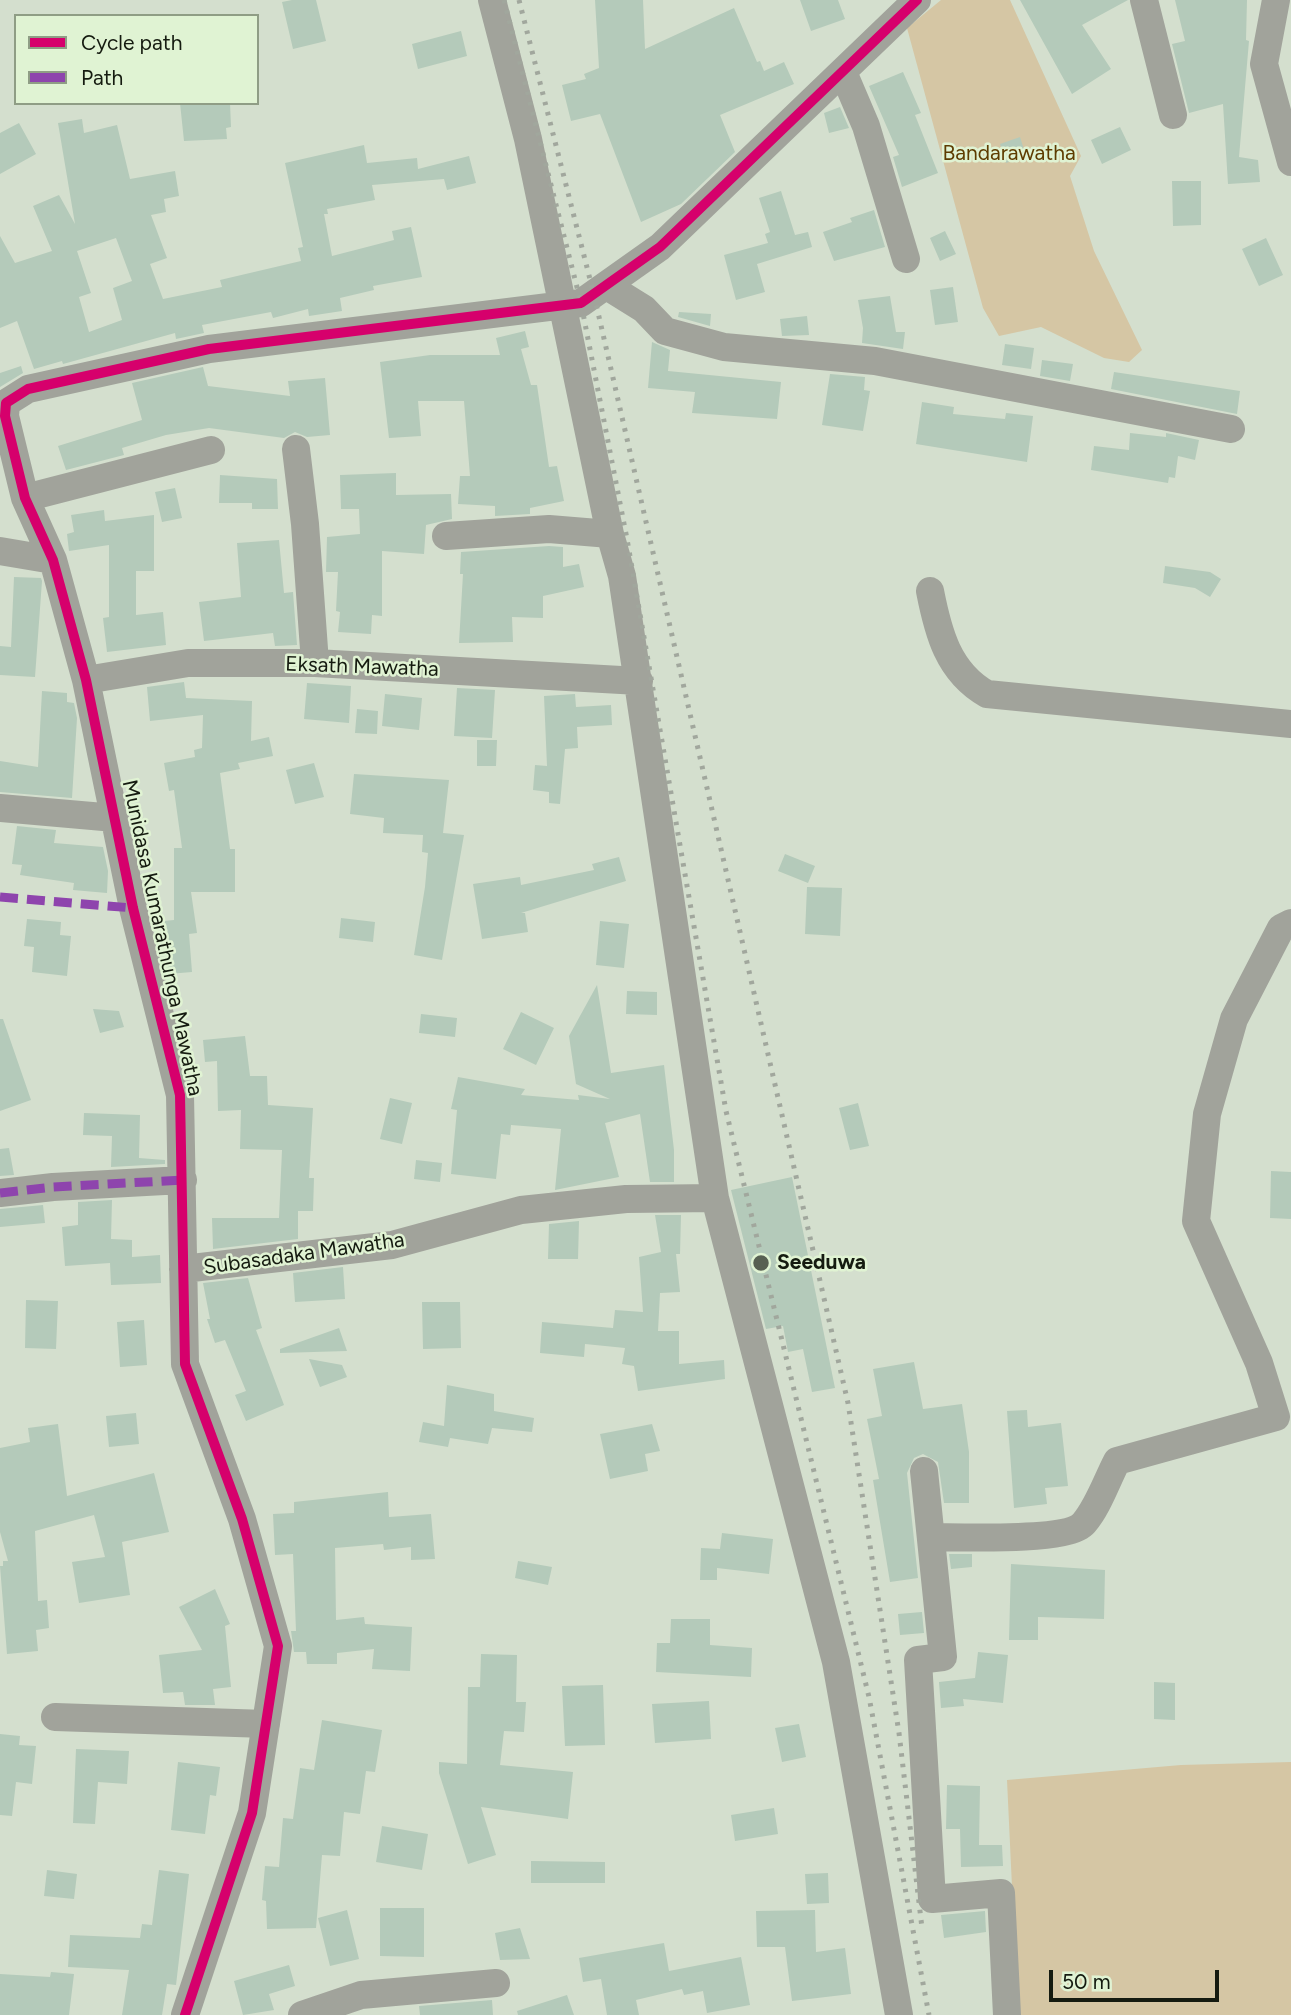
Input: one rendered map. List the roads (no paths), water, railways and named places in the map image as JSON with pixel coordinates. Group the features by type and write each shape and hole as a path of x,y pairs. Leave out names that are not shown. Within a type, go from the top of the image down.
{"street":[{"path":"492,0 528,139 610,534 622,576 715,1198 836,1662 900,2015"},
{"path":"564,306 581,303 660,247 917,0"},
{"path":"1144,0 1173,115"},
{"path":"1276,0 1264,64 1291,162"},
{"path":"843,72 866,126 906,259"},
{"path":"607,286 644,309 665,331 724,347 875,361 1231,429"},
{"name":"Munidasa Kumarathunga Mawatha","path":"185,2015 252,1813 278,1646 242,1519 185,1364 180,1096 133,908 86,680 52,560 25,498 5,442 6,403 28,389 209,349 480,313 564,306"},
{"path":"296,449 305,524 315,663"},
{"path":"25,498 211,450"},
{"path":"446,536 549,529 610,534"},
{"path":"0,551 52,560"},
{"path":"930,591 939,636 969,684 987,694 1291,724"},
{"name":"Eksath Mawatha","path":"86,680 188,663 315,663 639,681"},
{"path":"0,808 115,818"},
{"path":"931,1537 990,1538 1068,1532 1084,1524 1117,1461 1276,1417 1259,1363 1196,1221 1207,1114 1234,1019 1281,928 1291,923"},
{"path":"0,1193 53,1187 183,1180"},
{"name":"Subasadaka Mawatha","path":"183,1269 392,1245 521,1210 626,1199 715,1198"},
{"path":"924,1471 943,1657 918,1660 932,1899 1001,1893 1007,2015"},
{"path":"55,1717 266,1724"},
{"path":"302,2015 361,1995 496,1983"}],"railway":[{"path":"504,0 581,303 627,539 726,1111 869,1697 929,2015"},
{"path":"519,0 594,295 848,1403 899,1733 922,1928"}],"place":[{"name":"Seeduwa","path":"761,1263"}],"park label":[{"name":"Bandarawatha","path":"1009,154"}]}
